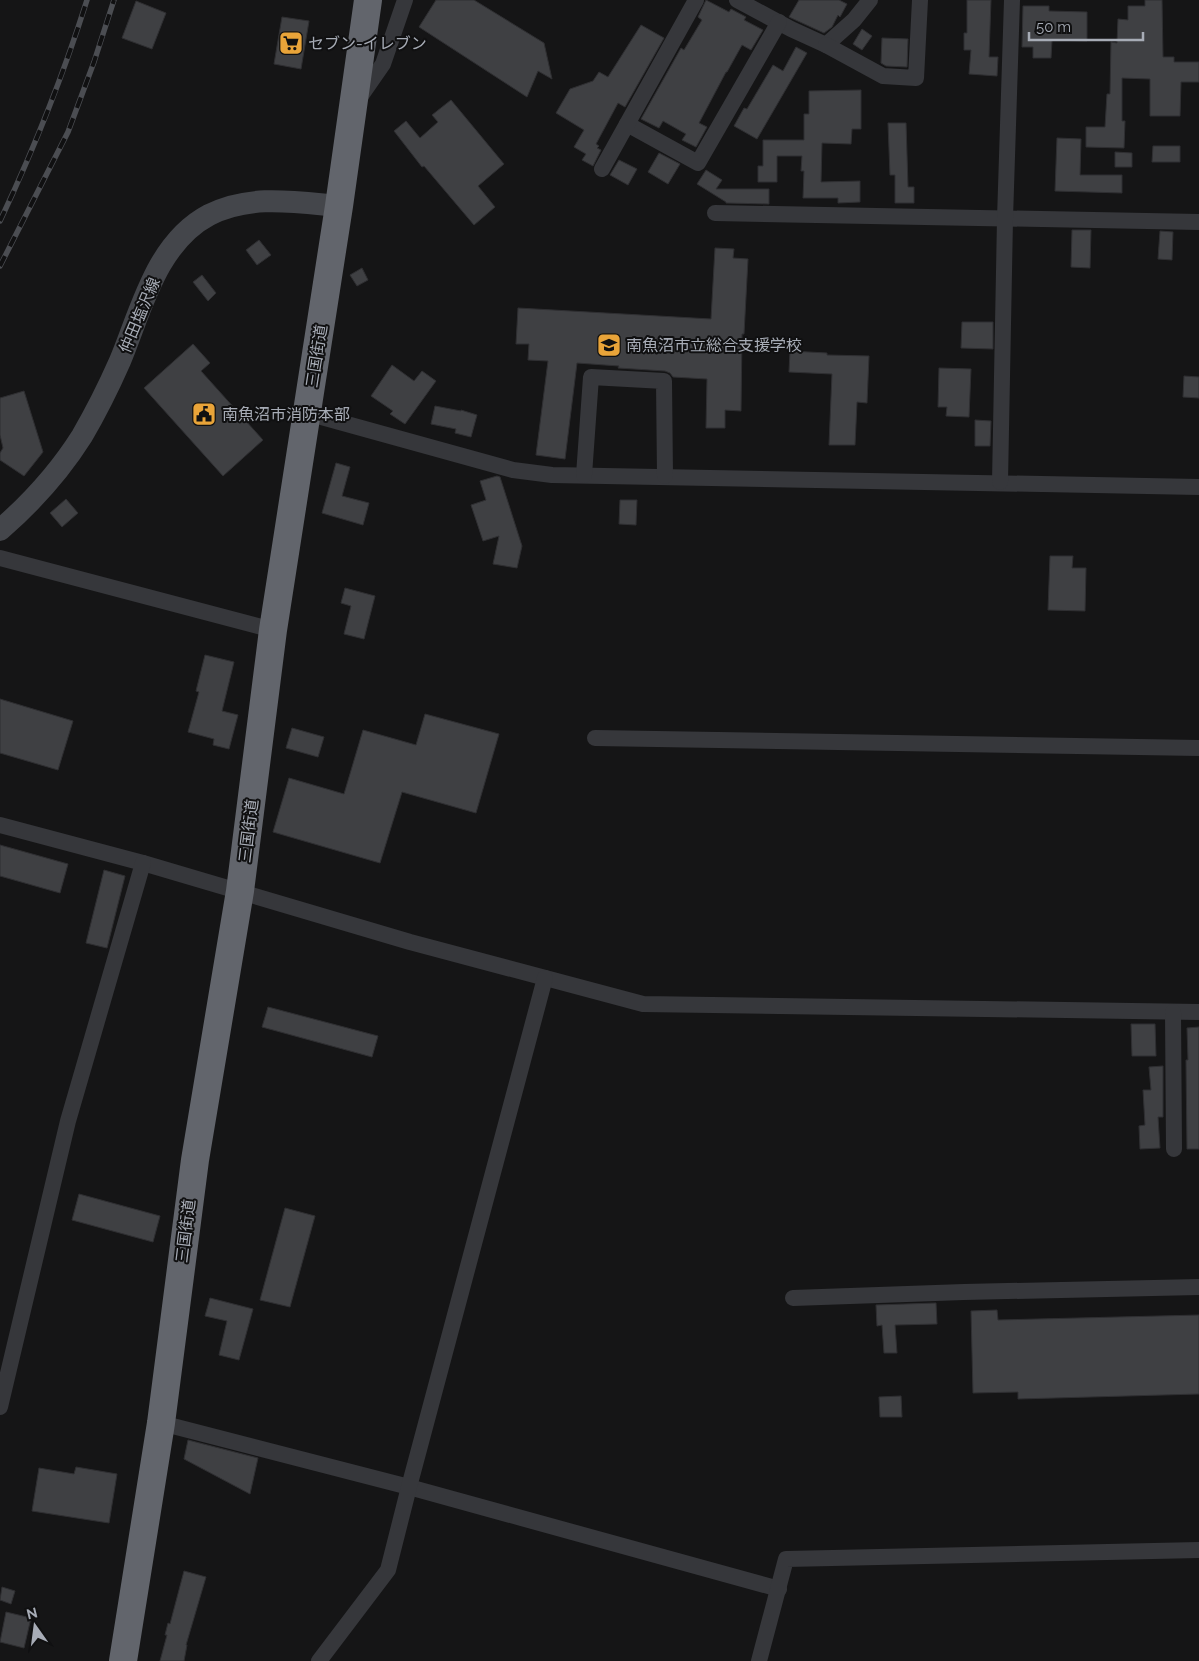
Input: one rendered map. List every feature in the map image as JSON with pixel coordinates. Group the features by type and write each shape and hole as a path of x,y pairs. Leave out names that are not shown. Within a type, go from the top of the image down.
{"highway":[{"name":"三国街道","path":"123,1661 161,1423 194,1160 240,891 273,630 339,206 368,0"}],"main road":[{"name":"仲田塩沢線","path":"0,530 19,513 56,473 82,436 119,363 156,273 170,250 187,230 208,216 230,206 253,202 280,200 339,206"}],"street":[{"path":"353,108 383,64 405,0"},
{"path":"602,169 696,0"},
{"path":"737,0 883,76 916,78 920,0"},
{"path":"826,45 854,20 870,0"},
{"path":"1000,482 1005,219 1012,0"},
{"path":"627,124 698,163 779,22"},
{"path":"715,213 1199,222"},
{"path":"584,475 592,377 664,381 665,476"},
{"path":"307,413 513,470 552,475 1199,487"},
{"path":"0,558 273,630"},
{"path":"596,738 1199,748"},
{"path":"0,825 143,863 410,942 643,1004 1199,1012"},
{"path":"0,1407 68,1121 143,863"},
{"path":"319,1661 388,1570 545,978"},
{"path":"1173,1012 1174,1149"},
{"path":"793,1298 1199,1287"},
{"path":"161,1423 409,1487 778,1589"},
{"path":"759,1661 786,1559 1199,1550"}],"building":[{"path":"436,0 474,0 544,43 552,79 538,71 527,97 419,27"},
{"path":"706,0 729,12 731,9 746,17 744,20 763,30 751,50 742,45 726,72 699,123 707,127 696,147 682,140 686,134 663,121 659,128 641,119 681,48 684,50 702,20 698,17"},
{"path":"799,0 839,0 847,4 840,17 838,15 832,27 824,33 789,17"},
{"path":"967,0 991,0 989,57 998,57 997,76 969,74 971,50 964,50 964,33 967,33"},
{"path":"1145,0 1162,0 1163,57 1174,57 1174,62 1199,62 1199,82 1181,82 1180,116 1150,116 1150,79 1122,78 1122,121 1125,121 1124,148 1086,147 1086,127 1105,127 1107,94 1110,94 1111,42 1117,43 1118,19 1128,20 1128,6 1145,6"},
{"path":"136,1 166,13 152,49 122,38"},
{"path":"1023,6 1049,6 1049,11 1087,12 1087,41 1052,40 1051,58 1033,58 1033,47 1022,47"},
{"name":"セブン-イレブン","path":"282,17 309,21 301,69 274,64"},
{"path":"641,25 664,38 625,107 618,103 596,144 599,146 597,148 601,150 593,166 582,160 586,154 574,147 584,130 556,113 570,89 593,81 599,72 608,77"},
{"path":"862,29 872,36 862,50 853,44"},
{"path":"882,38 908,39 907,67 886,66 881,63"},
{"path":"796,47 807,53 757,139 734,126 744,108 747,109 773,65 783,71"},
{"path":"861,90 861,129 852,129 851,144 822,143 821,182 860,181 860,202 838,203 838,198 803,198 804,171 801,171 802,156 777,156 777,182 758,182 758,166 763,166 763,140 804,140 804,114 809,114 809,91"},
{"path":"451,100 504,164 478,186 495,207 474,225 424,166 422,167 394,131 406,121 420,138 438,122 432,115"},
{"path":"888,123 906,123 908,187 914,187 914,203 895,203 895,175 890,175"},
{"path":"1057,138 1081,139 1080,175 1122,175 1122,193 1055,191"},
{"path":"1153,146 1180,146 1180,162 1152,162"},
{"path":"1115,152 1132,153 1132,167 1115,167"},
{"path":"659,153 680,164 668,184 648,172"},
{"path":"619,160 637,169 628,185 610,175"},
{"path":"706,170 722,180 716,189 769,189 769,204 726,203 697,184"},
{"path":"1072,230 1091,230 1090,268 1071,267"},
{"path":"1160,231 1173,232 1172,260 1158,259"},
{"path":"259,240 271,255 257,265 246,250"},
{"path":"715,248 734,249 733,258 748,259 744,334 742,334 741,411 725,410 725,428 706,428 707,379 673,377 665,371 577,363 565,459 536,455 548,361 528,360 529,344 516,344 518,308 711,319"},
{"path":"362,268 368,280 357,286 350,275"},
{"path":"202,275 216,293 208,301 193,282"},
{"path":"962,322 993,322 993,349 961,348"},
{"name":"南魚沼市消防本部","path":"193,344 210,363 201,371 263,440 223,476 144,388"},
{"path":"790,351 827,353 827,355 869,356 867,403 857,402 855,445 829,445 832,374 789,372"},
{"path":"392,365 414,381 422,371 436,381 405,424 390,414 393,411 371,396"},
{"path":"939,368 971,369 969,417 946,416 947,407 938,407"},
{"path":"1184,376 1199,377 1199,398 1183,397"},
{"path":"24,391 43,452 24,476 0,460 0,453 3,448 0,435 0,398"},
{"path":"435,406 461,410 477,415 471,437 455,433 456,429 431,424"},
{"path":"975,420 991,421 990,446 975,446"},
{"path":"336,463 350,467 342,496 369,503 363,525 322,513"},
{"path":"497,476 500,477 522,546 517,568 493,564 499,536 483,541 471,505 486,500 480,481"},
{"path":"66,499 78,513 62,527 50,513"},
{"path":"620,500 637,500 636,525 619,524"},
{"path":"1050,556 1073,556 1072,568 1086,568 1085,611 1048,610"},
{"path":"345,588 375,596 364,639 344,634 351,606 341,603"},
{"path":"205,655 234,662 222,711 238,715 229,749 213,745 214,739 188,732 199,692 196,691"},
{"path":"0,699 73,721 58,770 0,753"},
{"path":"425,714 499,734 476,813 402,792 380,863 273,832 289,778 344,794 363,730 416,745"},
{"path":"292,728 324,737 318,757 286,748"},
{"path":"0,845 68,864 60,893 0,876"},
{"path":"104,870 125,876 107,948 86,943"},
{"path":"268,1007 378,1036 372,1057 262,1027"},
{"path":"1131,1024 1155,1024 1156,1056 1132,1056"},
{"path":"1199,1027 1199,1149 1187,1149 1187,1028"},
{"path":"1163,1066 1163,1117 1158,1117 1160,1148 1140,1149 1139,1126 1145,1125 1143,1090 1151,1090 1149,1067"},
{"path":"79,1194 160,1216 153,1242 72,1220"},
{"path":"285,1208 315,1216 290,1307 260,1300"},
{"path":"210,1298 253,1309 239,1360 219,1355 227,1321 205,1316"},
{"path":"936,1303 937,1324 895,1325 897,1353 884,1353 882,1325 877,1326 876,1305"},
{"path":"997,1310 998,1320 1199,1315 1199,1394 1018,1399 1018,1392 973,1393 971,1311"},
{"path":"901,1396 902,1417 880,1417 879,1397"},
{"path":"188,1440 258,1458 250,1494 184,1459"},
{"path":"76,1467 117,1474 109,1523 32,1511 39,1468 74,1474"},
{"path":"184,1571 206,1577 186,1645 184,1661 160,1661 168,1623 170,1624"},
{"path":"2,1587 15,1591 11,1604 0,1600"},
{"path":"6,1612 31,1618 24,1648 0,1642"}],"railway":[{"path":"0,221 25,167 47,112 87,0"},
{"path":"0,266 68,132 94,62 114,0"}],"place":[{"name":"セブン-イレブン","path":"291,43"},
{"name":"南魚沼市立総合支援学校","path":"609,345"},
{"name":"南魚沼市消防本部","path":"204,414"}]}
